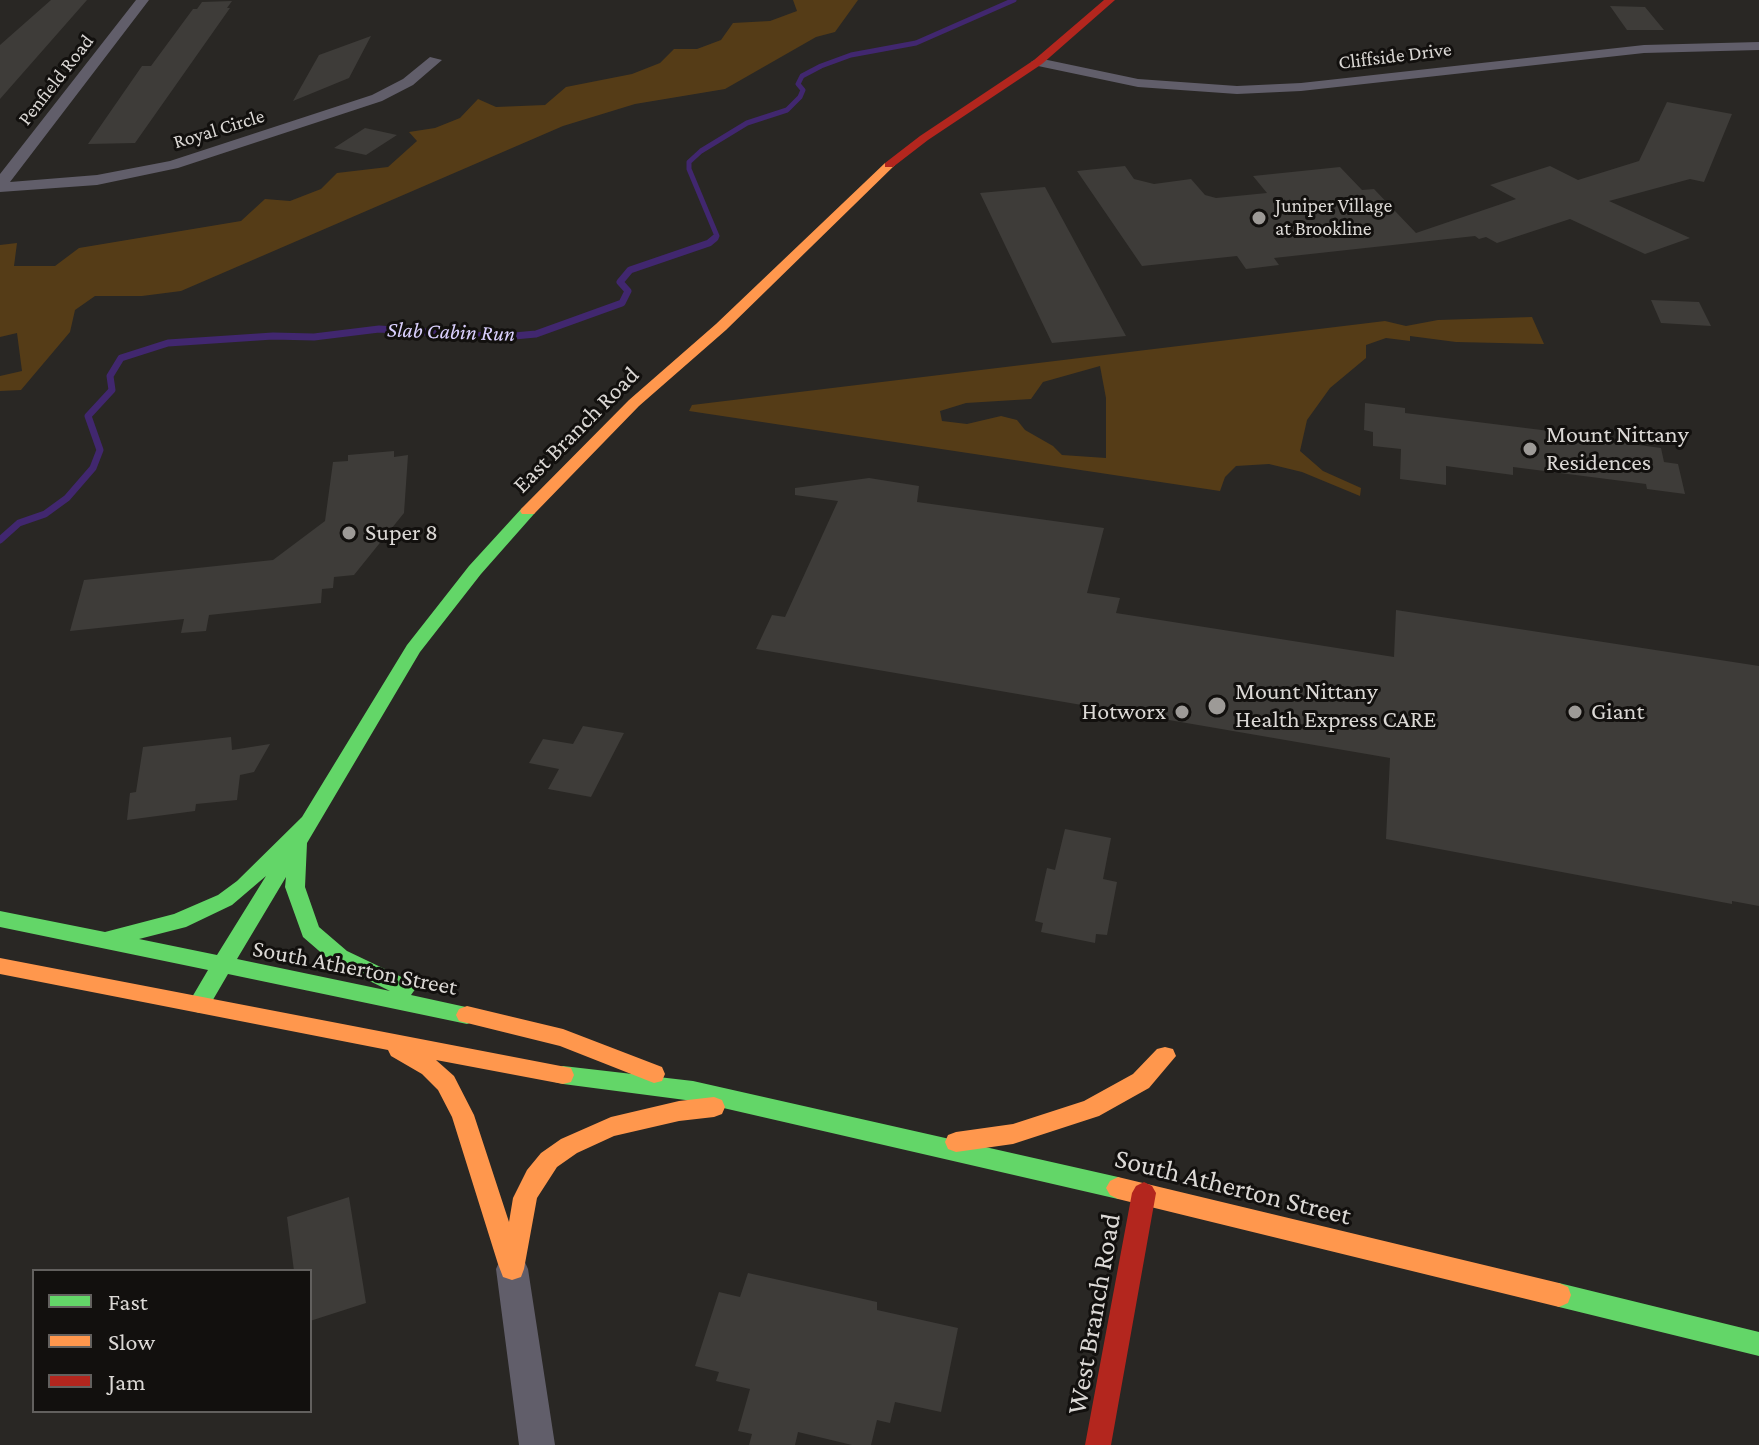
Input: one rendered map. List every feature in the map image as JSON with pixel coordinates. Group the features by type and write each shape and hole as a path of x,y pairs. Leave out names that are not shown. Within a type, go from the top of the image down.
{"main road":[{"name":"East Branch Road","path":"199,1004 305,823 413,649 475,570 556,480 634,403 721,327 883,170 924,138 1038,62 1110,0"},
{"path":"102,941 179,921 225,900 244,886 305,823"},
{"path":"305,823 297,843 295,887 310,931 340,957 394,984 474,1017"},
{"name":"South Atherton Street","path":"0,919 563,1038 693,1091"},
{"name":"South Atherton Street","path":"0,966 567,1076 693,1091 1144,1193 1756,1346"},
{"path":"335,1032 398,1050 430,1067 446,1083 463,1115 512,1269"},
{"path":"925,1144 975,1141 1062,1120 1122,1094 1141,1081 1165,1056"},
{"path":"512,1269 525,1198 535,1177 559,1153 611,1127 644,1118 679,1111 753,1105"},
{"name":"West Branch Road","path":"1098,1445 1144,1193"}],"street":[{"name":"Penfield Road","path":"0,185 143,0"},
{"name":"Cliffside Drive","path":"1038,62 1162,87 1237,90 1329,84 1644,49 1759,46"},
{"name":"Royal Circle","path":"0,185 97,180 173,165 377,98 408,82 435,60"},
{"path":"512,1269 537,1445"}],"shaded area":[{"path":"793,0 858,0 835,32 816,37 725,89 635,104 563,126 181,291 142,296 95,296 75,310 70,332 21,390 0,391 0,376 22,371 17,333 0,337 0,245 17,243 14,266 55,266 79,248 241,221 265,199 290,201 321,189 337,173 388,167 417,141 409,132 435,128 460,118 478,99 496,107 545,105 566,87 632,74 660,63 674,49 697,49 721,40 733,23 770,21 797,11"},
{"path":"1532,317 1544,344 1456,342 1410,336 1410,341 1386,338 1366,345 1366,358 1330,388 1307,420 1300,451 1323,471 1361,488 1360,496 1302,472 1269,464 1236,466 1225,477 1220,491 689,411 692,405 1385,321 1406,326 1438,320","holes":["1100,366 1106,398 1106,458 1062,455 1053,446 1025,430 1017,420 1001,416 967,424 942,421 940,411 966,403 1031,399 1043,382"]}],"building":[{"path":"51,0 87,0 0,99 0,45"},
{"path":"232,1 135,143 88,144 142,66 151,66 193,9 197,9 202,2"},
{"path":"1610,6 1645,7 1664,30 1627,30"},
{"path":"371,36 349,78 293,101 319,55"},
{"path":"1667,102 1732,114 1704,182 1690,179 1609,201 1690,238 1645,254 1570,219 1497,243 1475,236 1274,258 1279,265 1246,269 1237,256 1142,266 1077,171 1125,166 1134,179 1154,184 1191,179 1205,195 1216,198 1267,193 1253,176 1340,167 1362,190 1374,189 1416,233 1516,199 1490,185 1550,166 1578,180 1639,161"},
{"path":"365,128 397,135 366,155 334,148"},
{"path":"1045,187 1126,336 1052,343 980,193"},
{"path":"1651,300 1699,302 1711,326 1661,323"},
{"name":"Mount Nittany Residences","path":"1365,403 1405,408 1405,413 1638,442 1639,445 1661,448 1664,462 1678,464 1685,494 1647,489 1646,484 1513,467 1513,475 1446,466 1446,485 1400,479 1401,449 1373,446 1373,432 1364,430"},
{"name":"Super 8","path":"394,451 394,457 408,455 404,513 354,575 334,577 333,588 322,589 321,603 209,615 206,631 181,633 184,619 70,631 84,580 273,560 325,521 333,462 348,461 348,455"},
{"path":"869,478 919,486 917,502 1104,528 1087,593 1120,598 1116,613 1394,657 1396,610 1759,666 1759,906 1732,901 1732,904 1386,839 1390,758 756,649 772,615 785,617 838,501 795,495 795,488"},
{"path":"583,726 624,733 591,797 548,789 559,769 529,763 543,739 573,744"},
{"path":"231,737 232,750 270,744 254,772 240,775 237,800 196,804 195,811 127,820 130,793 136,792 143,747"},
{"path":"1065,829 1111,838 1103,879 1117,882 1107,935 1096,934 1095,943 1041,932 1043,923 1035,921 1047,868 1055,870"},
{"path":"349,1197 366,1303 312,1320 312,1269 294,1269 287,1217"},
{"path":"748,1273 877,1302 877,1310 958,1328 941,1412 895,1402 890,1423 877,1420 871,1445 852,1445 798,1432 795,1445 749,1445 752,1434 738,1431 750,1389 716,1381 719,1372 695,1366 719,1292 740,1297"}],"waterway":[{"name":"Slab Cabin Run","path":"715,238 717,236 689,169 689,162 701,151 747,123 787,110 800,97 803,90 798,84 802,76 821,66 851,55 916,43 1014,0"},
{"name":"Slab Cabin Run","path":"0,540 19,523 45,514 67,498 93,468 100,450 88,416 112,390 110,376 121,358 168,343 273,336 314,337 379,329 503,337 536,334 622,303 628,291 620,282 630,270 709,243 715,238"}],"traffic: fast":[{"path":"199,1004 413,649 475,570 528,511"},
{"path":"305,823 297,843 295,887 310,931 340,957 405,988"},
{"path":"110,939 179,921 225,900 244,886 305,823"},
{"path":"0,919 467,1015"},
{"path":"563,1075 693,1091 1118,1188"},
{"path":"1559,1295 1759,1344"}],"traffic: slow":[{"path":"528,511 634,403 721,327 889,165"},
{"path":"0,966 563,1075"},
{"path":"467,1015 563,1038 654,1074"},
{"path":"399,1050 430,1067 446,1083 463,1115 510,1264"},
{"path":"956,1142 1013,1134 1091,1109 1141,1081 1165,1056"},
{"path":"512,1269 525,1198 535,1177 549,1160 569,1146 611,1127 679,1111 714,1107"},
{"path":"1118,1188 1559,1295"}],"traffic: jam":[{"path":"889,165 1038,62 1110,0"},
{"path":"1098,1445 1144,1193"}],"place":[{"name":"Juniper Village at Brookline","path":"1259,218"},
{"name":"Mount Nittany Residences","path":"1530,449"},
{"name":"Super 8","path":"349,533"},
{"name":"Mount Nittany Health Express CARE","path":"1217,706"},
{"name":"Hotworx","path":"1182,712"},
{"name":"Giant","path":"1575,712"}]}
